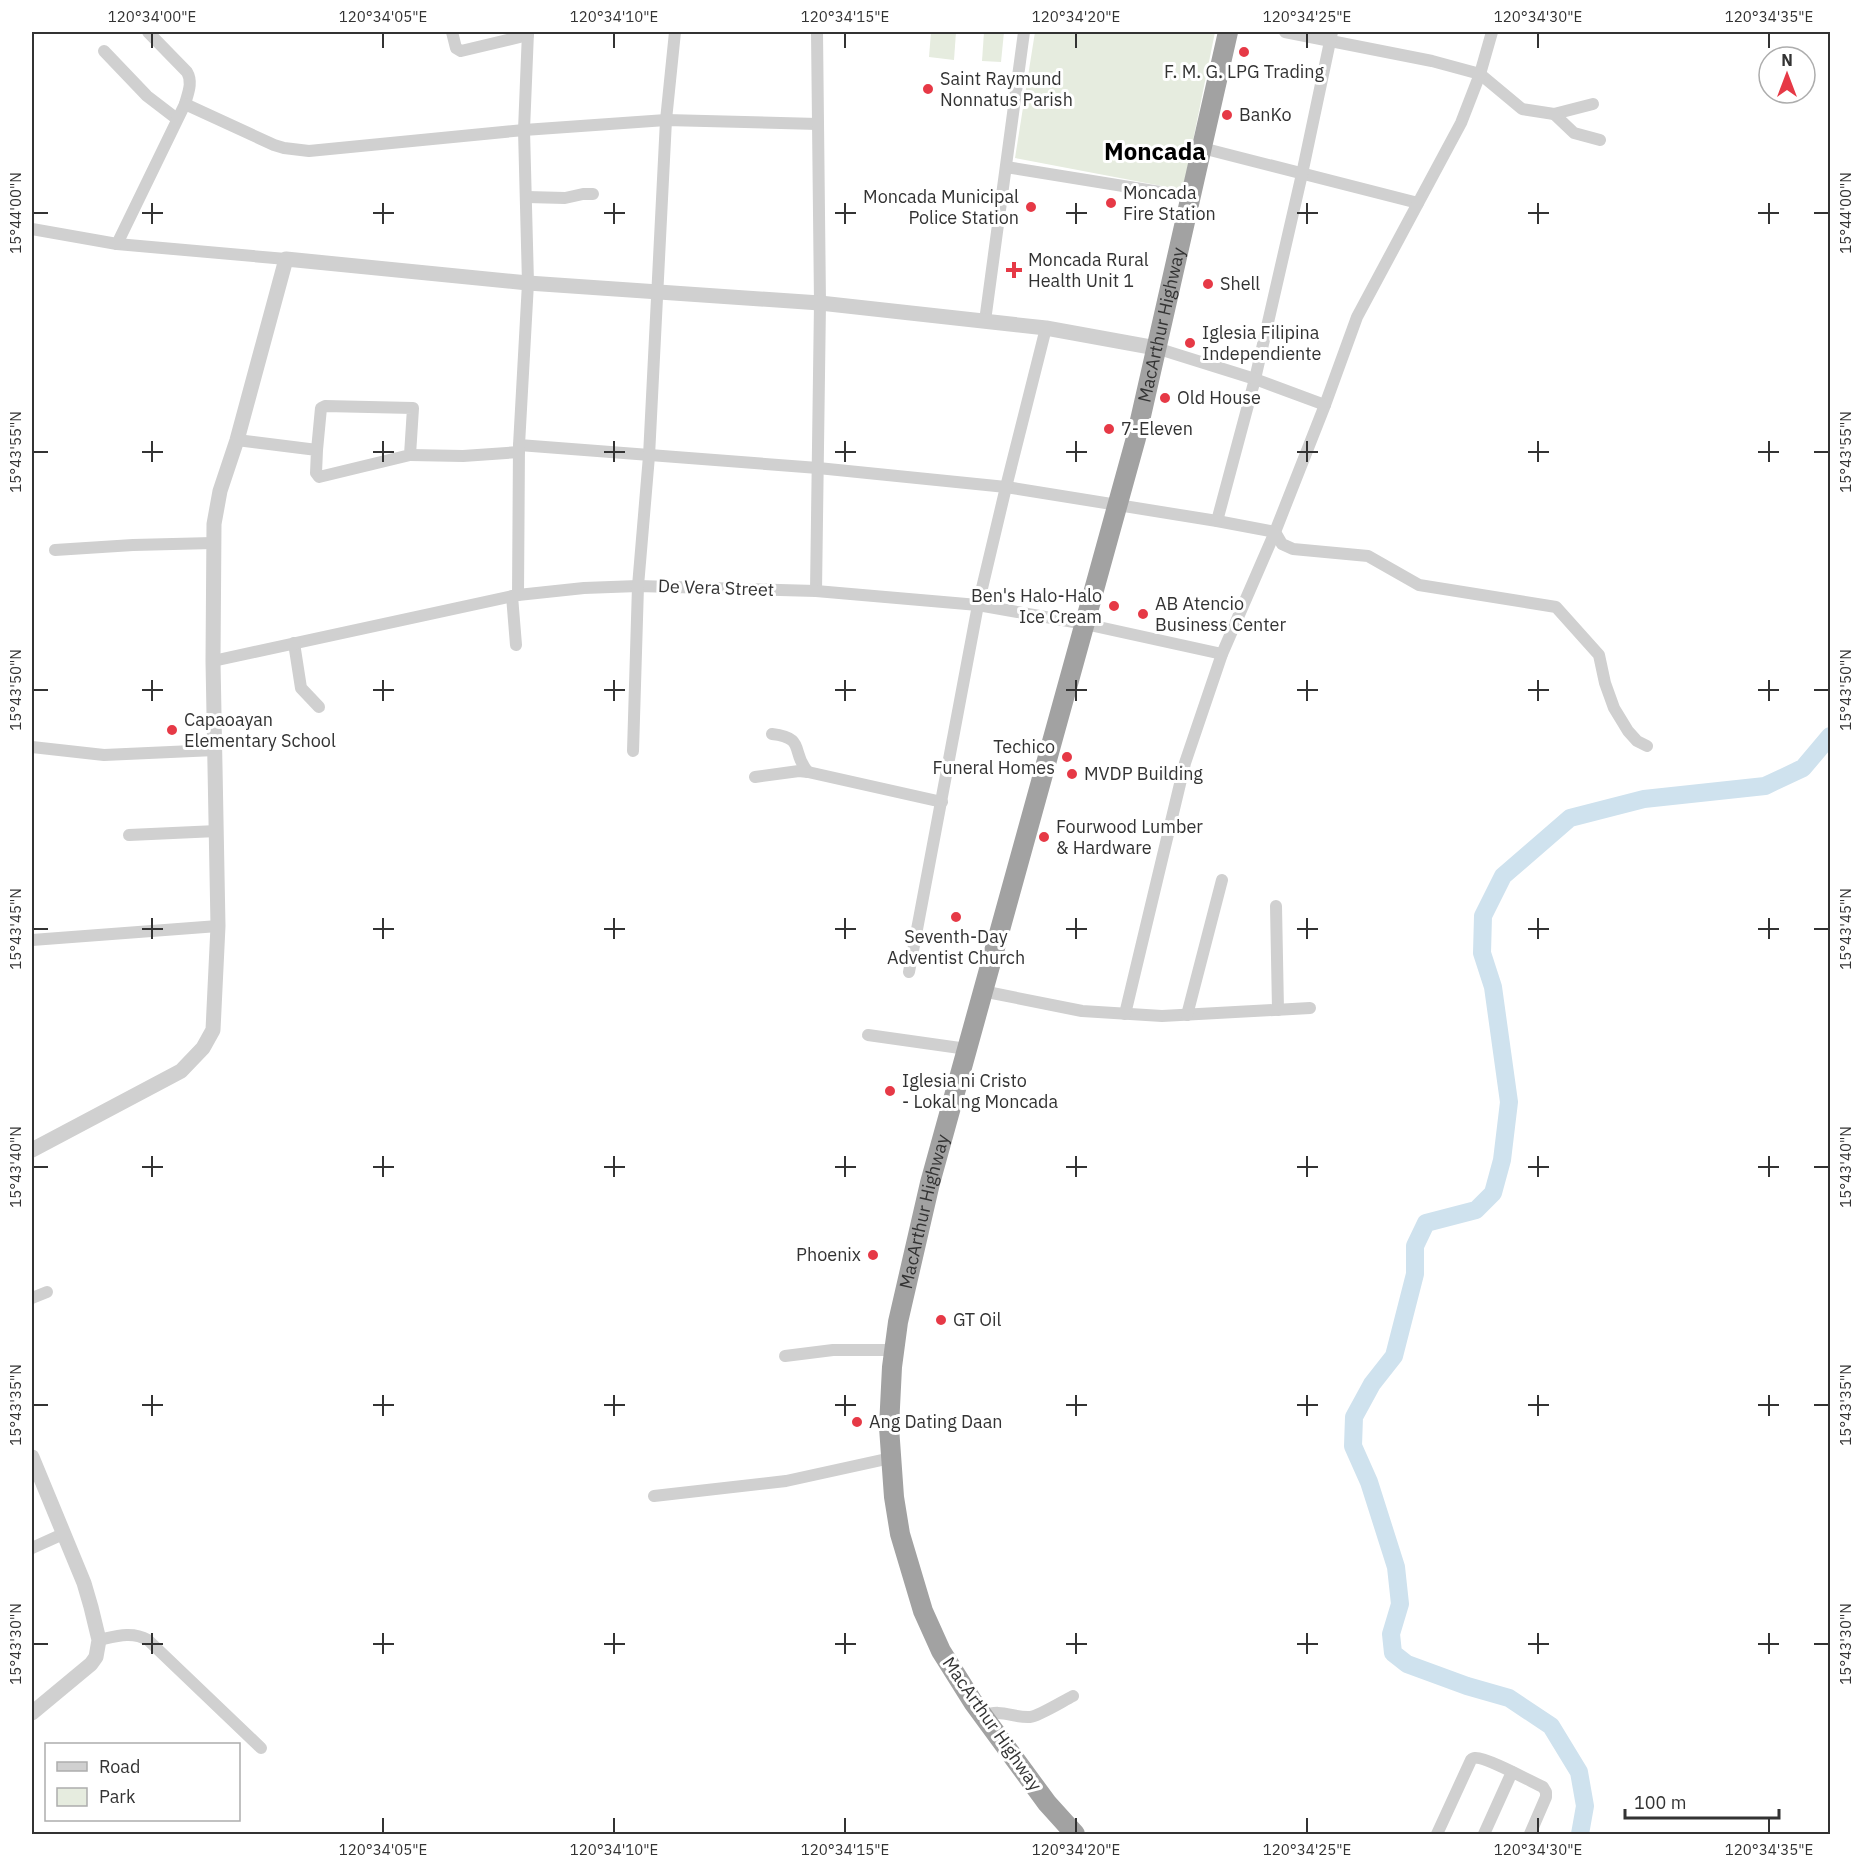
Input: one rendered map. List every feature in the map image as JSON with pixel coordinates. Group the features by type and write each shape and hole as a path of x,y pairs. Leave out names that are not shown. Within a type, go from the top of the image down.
{"highway":[{"name":"MacArthur Highway","path":"1075,1834 1047,1803 982,1716 941,1651 923,1611 900,1534 894,1497 890,1404 894,1350 911,1262 930,1183 1136,438 1228,32"}],"street":[{"path":"117,244 185,104 190,83 187,72 148,32"},
{"path":"452,32 456,48 461,51 528,33 524,130 528,284 519,448 516,645"},
{"path":"633,751 638,586 649,456 666,120 675,32"},
{"path":"816,591 820,303 817,32"},
{"path":"986,321 1024,32"},
{"path":"1286,32 1331,36 1480,75 1522,109 1554,114 1593,104"},
{"path":"1125,1014 1185,763 1222,654 1275,532 1357,317 1448,149 1480,75 1492,32"},
{"path":"1217,521 1255,379 1331,36"},
{"path":"104,51 147,96 177,119"},
{"path":"185,104 274,145 303,151 524,130 666,120 818,124"},
{"path":"1554,114 1574,132 1600,140"},
{"path":"1202,148 1418,202"},
{"path":"1006,167 1191,197"},
{"path":"527,197 565,198 593,194"},
{"path":"32,229 117,244 528,284 820,303 1047,328 1156,348 1255,379 1325,405"},
{"path":"32,1150 181,1071 211,1036 214,1024 218,926 213,661 214,524 220,491 237,440 286,259"},
{"path":"909,972 978,605 1047,328"},
{"path":"410,455 413,408 325,406 321,408 316,473 319,477 410,455 463,456 519,448 818,468 1006,487 1275,532 1282,544 1293,549 1368,556 1419,585 1556,607 1599,655 1605,683 1614,708 1628,731 1647,746"},
{"path":"237,440 317,450"},
{"path":"55,550 213,543"},
{"name":"De Vera Street","path":"213,661 515,595 584,588 638,586 816,591 978,605 1084,624 1222,654"},
{"path":"294,643 301,688 319,707"},
{"path":"772,734 785,735 796,743 802,765 808,772"},
{"path":"32,747 104,754 215,750"},
{"path":"755,777 799,771 808,772 942,802"},
{"path":"129,835 216,831"},
{"path":"1187,1015 1222,880"},
{"path":"1276,906 1278,1010"},
{"path":"32,940 218,926"},
{"path":"982,991 1082,1011 1162,1016 1310,1008"},
{"path":"868,1035 967,1049"},
{"path":"32,1298 47,1292"},
{"path":"785,1356 833,1350 894,1350"},
{"path":"32,1457 84,1583 99,1640 96,1657 91,1664 32,1713"},
{"path":"654,1496 786,1481 891,1458"},
{"path":"32,1548 63,1534"},
{"path":"99,1640 127,1634 148,1640 261,1748"},
{"path":"982,1716 1001,1712 1022,1717 1037,1716 1073,1696"},
{"path":"1437,1834 1471,1760 1475,1758 1482,1758 1543,1787 1546,1797 1530,1834"},
{"path":"1484,1834 1512,1772"}],"green space":[{"path":"931,32 956,32 954,60 929,57"},
{"path":"984,32 1004,32 1001,62 982,61"},
{"path":"1035,32 1215,32 1183,190 1015,158"}],"waterway":[{"path":"1580,1834 1585,1806 1579,1772 1551,1726 1509,1698 1467,1686 1407,1664 1393,1653 1391,1634 1400,1604 1396,1567 1369,1482 1353,1446 1354,1417 1372,1384 1394,1356 1415,1274 1415,1246 1426,1223 1476,1210 1493,1193 1502,1160 1509,1102 1493,987 1482,953 1483,916 1503,876 1570,818 1644,799 1765,786 1803,768 1830,736"}],"place":[{"name":"F. M. G. LPG Trading","path":"1244,52"},
{"name":"Saint Raymund Nonnatus Parish","path":"928,89"},
{"name":"BanKo","path":"1227,115"},
{"name":"Moncada Fire Station","path":"1111,203"},
{"name":"Moncada Municipal Police Station","path":"1031,207"},
{"name":"Moncada Rural Health Unit 1","path":"1014,270"},
{"name":"Shell","path":"1208,284"},
{"name":"Iglesia Filipina Independiente","path":"1190,343"},
{"name":"Old House","path":"1165,398"},
{"name":"7-Eleven","path":"1109,429"},
{"name":"Ben's Halo-Halo Ice Cream","path":"1114,606"},
{"name":"AB Atencio Business Center","path":"1143,614"},
{"name":"Capaoayan Elementary School","path":"172,730"},
{"name":"Techico Funeral Homes","path":"1067,757"},
{"name":"MVDP Building","path":"1072,774"},
{"name":"Fourwood Lumber & Hardware","path":"1044,837"},
{"name":"Seventh-Day Adventist Church","path":"956,917"},
{"name":"Iglesia ni Cristo - Lokal ng Moncada","path":"890,1091"},
{"name":"Phoenix","path":"873,1255"},
{"name":"GT Oil","path":"941,1320"},
{"name":"Ang Dating Daan","path":"857,1422"}],"district":[{"name":"Moncada","path":"1155,152"}]}
